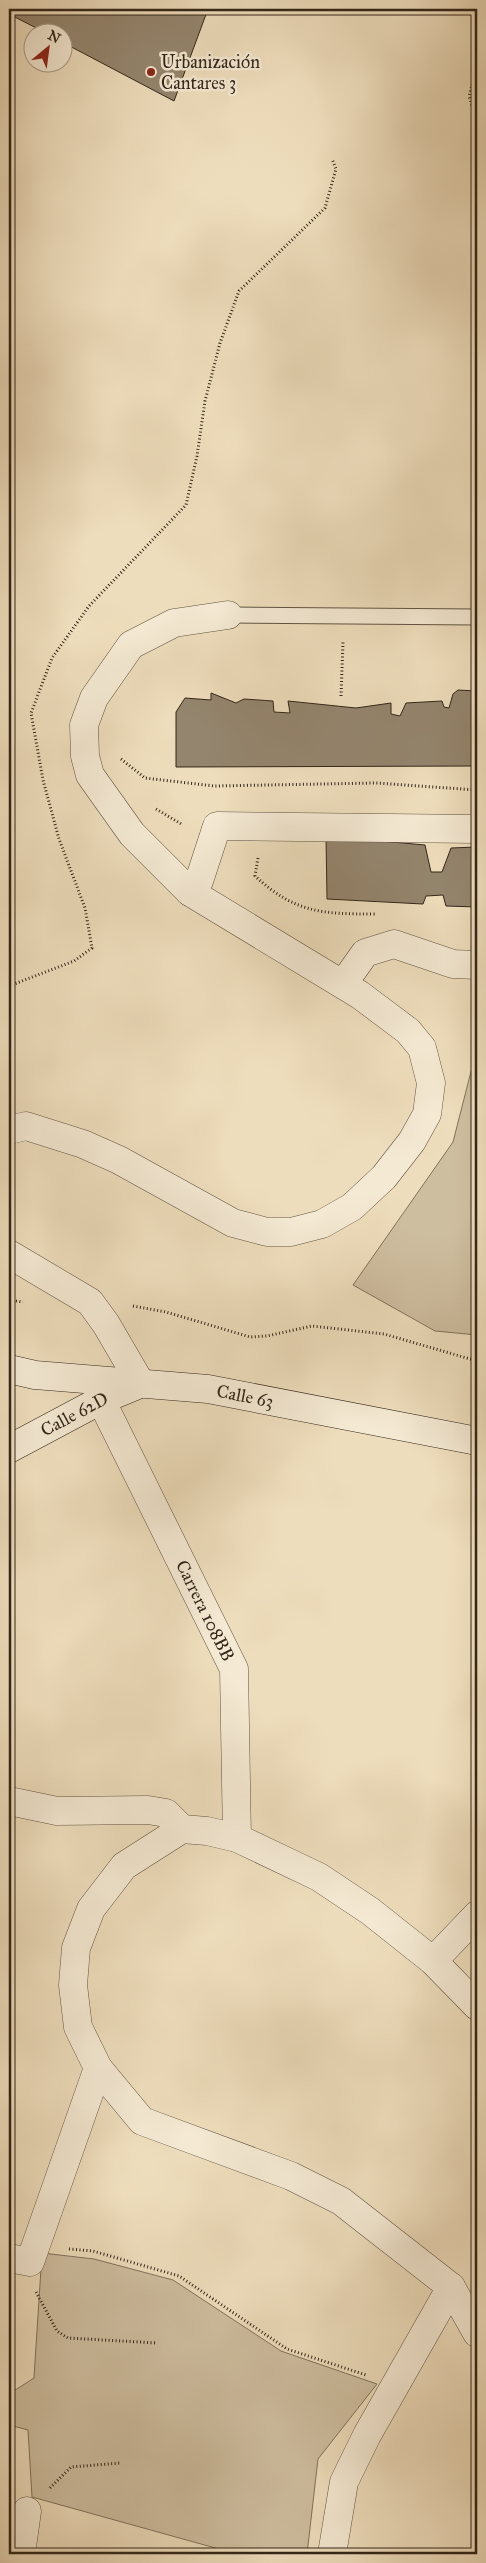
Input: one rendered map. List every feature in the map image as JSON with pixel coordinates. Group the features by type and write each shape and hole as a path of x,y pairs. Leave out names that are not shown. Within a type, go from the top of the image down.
{"street":[{"path":"9,1130 26,1126 83,1144 119,1160 232,1223 267,1232 291,1232 322,1224 352,1207 384,1177 412,1141 427,1114 432,1083 422,1048 408,1031 389,1015 343,984 190,892 132,834 90,775 85,756 84,725 94,698 131,645 174,623 228,615"},
{"path":"190,892 199,880 217,826 477,829"},
{"path":"343,984 350,970 365,953 394,944 453,964 477,964"},
{"path":"9,1254 90,1302 106,1324 141,1384"},
{"name":"Calle 63","path":"9,1368 36,1375 208,1389 477,1441"},
{"name":"Calle 62D","path":"9,1449 101,1400 141,1384"},
{"name":"Carrera 108BB","path":"101,1400 234,1669 237,1838"},
{"path":"9,1800 57,1811 148,1810 166,1813 182,1830"},
{"path":"477,2006 433,1962 370,1911 319,1877 237,1838 207,1831 182,1830 124,1866 91,1909 76,1948 73,1984 78,2027 98,2068 142,2121 291,2176 341,2201 451,2287 477,2334"},
{"path":"433,1962 477,1915"},
{"path":"24,2255 98,2068"},
{"path":"332,2554 344,2482 395,2385 451,2287"},
{"path":"21,2554 26,2511"}],"lane":[{"path":"228,615 477,617"}],"path":[{"path":"477,66 469,96 477,123"},
{"path":"9,986 74,961 92,948 85,908 59,839 43,780 31,713 48,667 52,658 89,606 186,505 197,456 204,401 220,343 239,290 325,208 336,169 332,159"},
{"path":"334,639 343,639 341,696"},
{"path":"117,756 145,778 214,786 376,783 477,790"},
{"path":"90,1302 116,1303 166,1312 250,1337 266,1336 312,1326 384,1334 477,1361"},
{"path":"157,2343 68,2338 57,2331 35,2291 24,2255 93,2251 179,2276 287,2349 395,2385"},
{"path":"26,2511 71,2467 120,2463"}],"shaded area":[{"path":"477,1048 477,1335 435,1331 353,1285 453,1142"},
{"path":"42,2253 94,2259 173,2280 281,2351 377,2384 318,2459 307,2554 237,2554 32,2497 28,2430 9,2425 9,2394 34,2378"}],"building":[{"name":"Urbanización Cantares 3","path":"9,9 208,9 174,101 72,47 72,22 25,22 9,14"},
{"path":"458,690 477,691 477,766 176,767 176,712 185,698 211,700 211,693 236,703 244,699 273,701 274,712 290,713 288,701 356,708 391,703 391,714 400,716 406,703 442,701 444,707 449,708 453,694"},
{"path":"326,836 425,845 431,872 442,872 451,848 477,847 477,907 446,906 443,895 426,896 423,904 327,899"}],"place":[{"name":"Urbanización Cantares 3","path":"151,72"}]}
